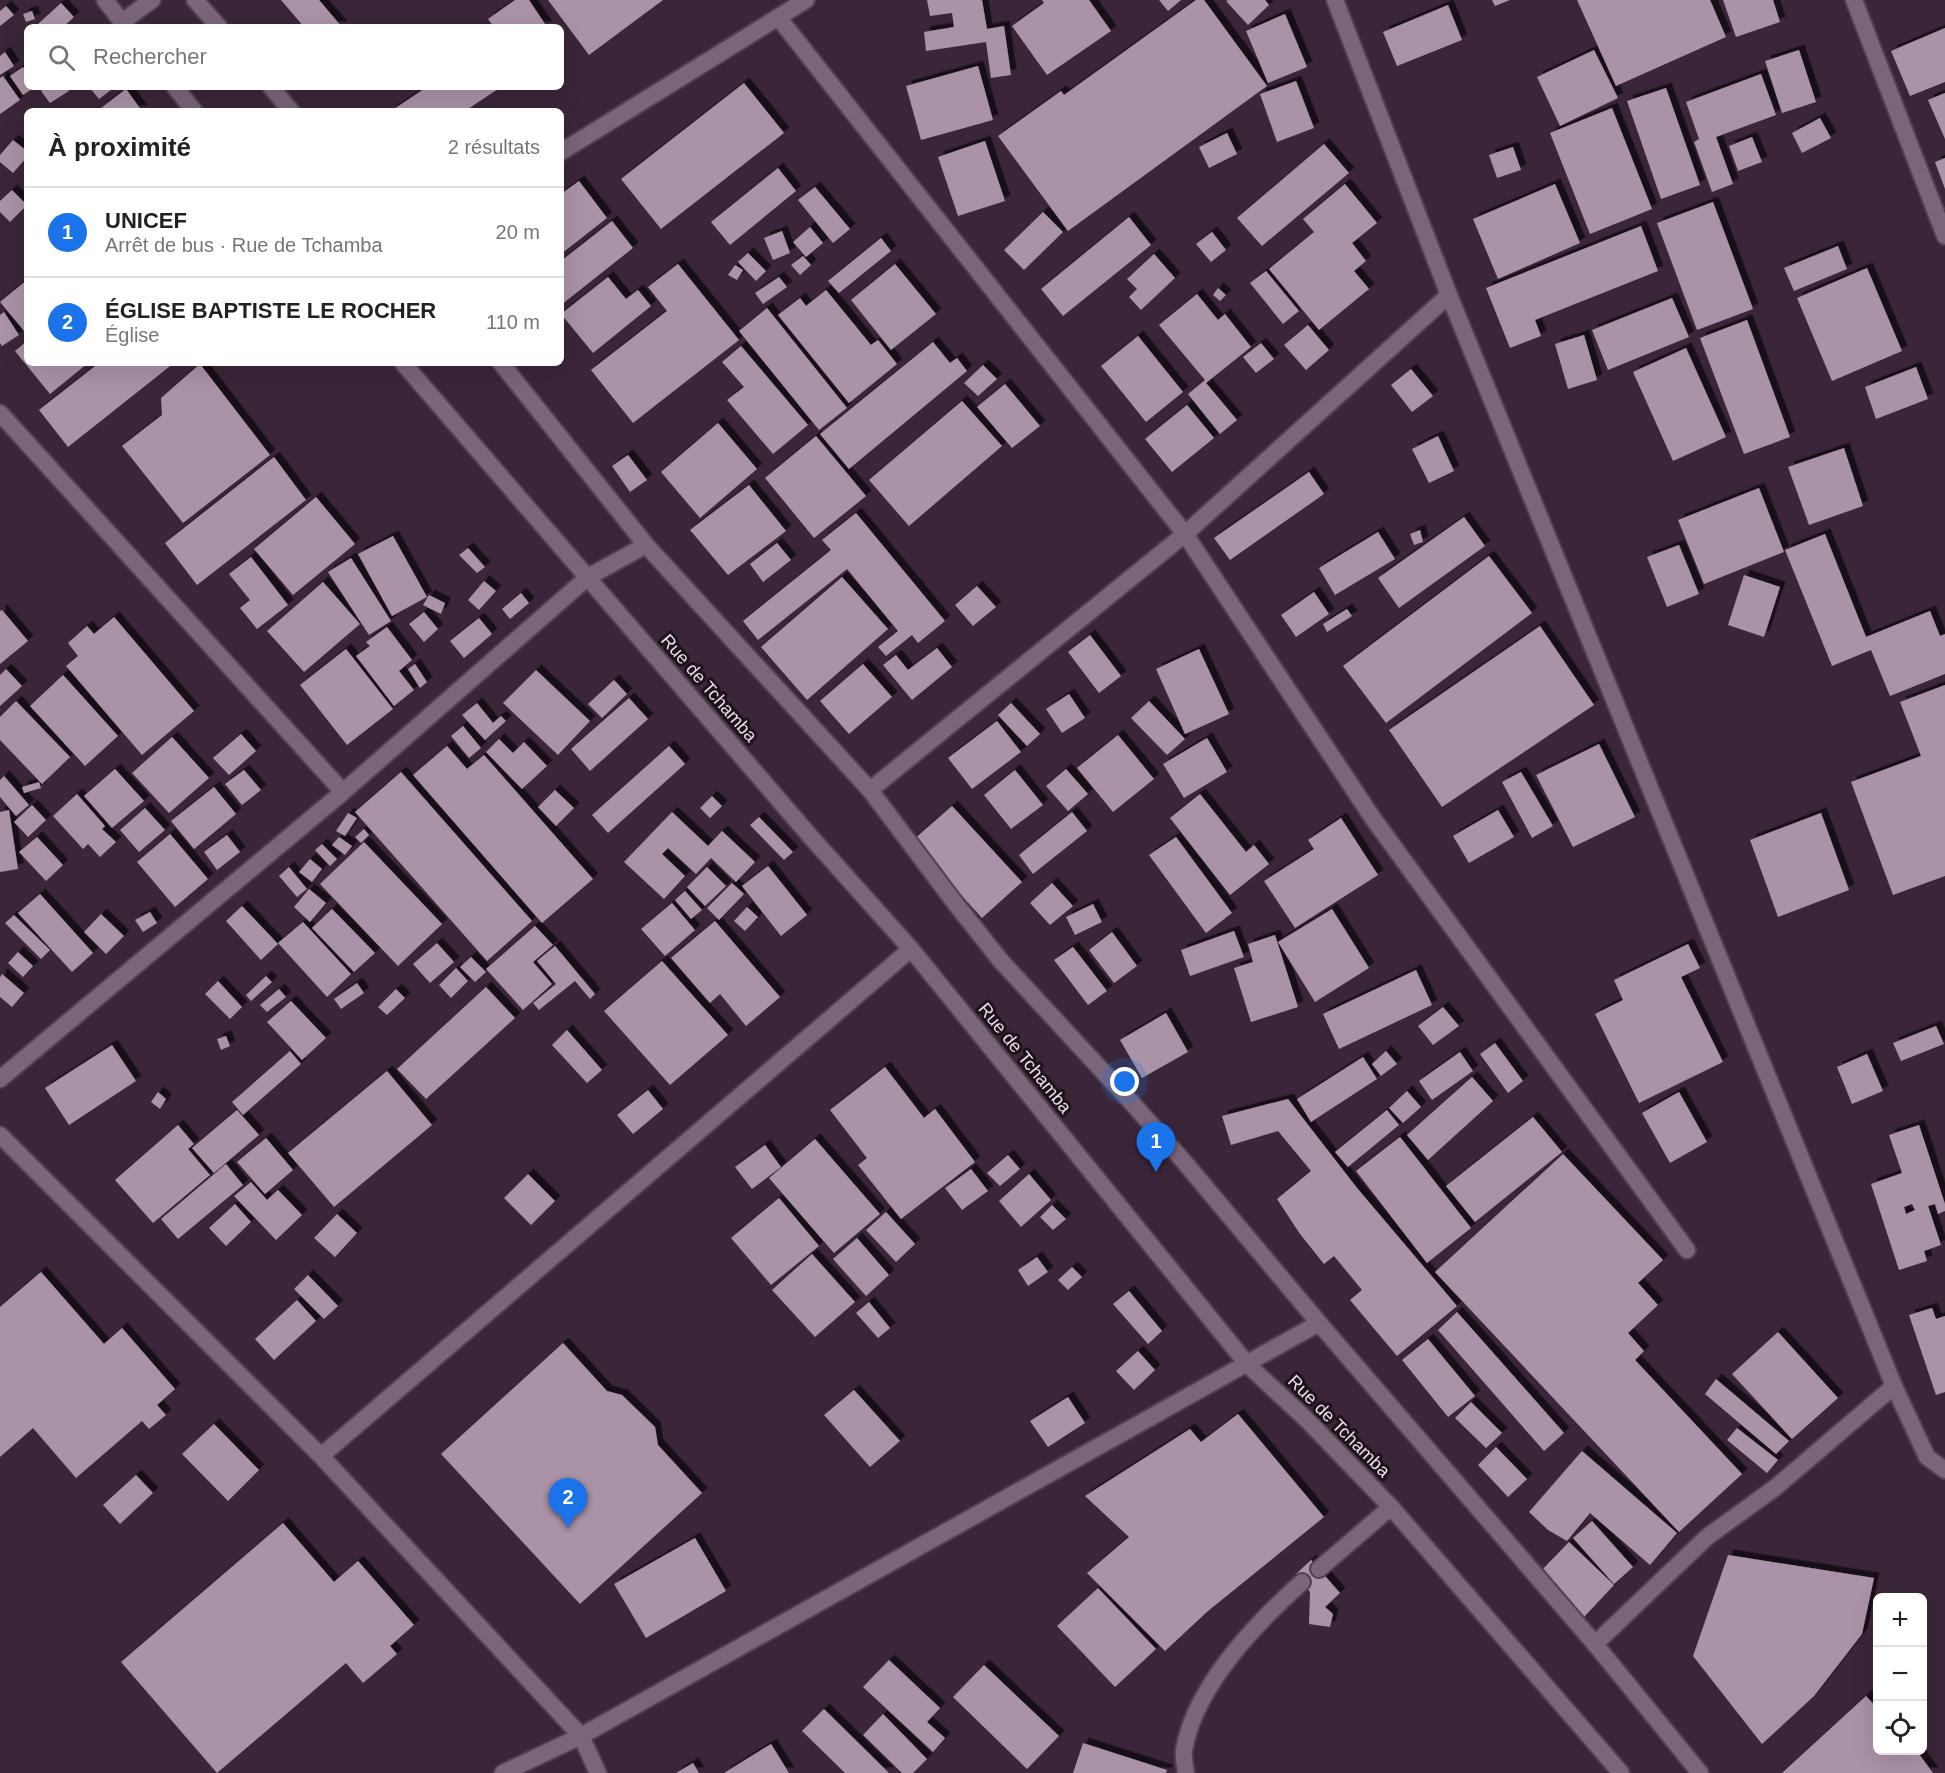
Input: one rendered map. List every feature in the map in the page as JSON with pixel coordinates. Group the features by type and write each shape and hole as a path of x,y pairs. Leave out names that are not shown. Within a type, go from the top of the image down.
{"street":[{"path":"105,0 124,24 152,0"},
{"path":"195,0 216,24"},
{"path":"564,150 806,0"},
{"path":"1335,0 1449,296 1894,1386 1927,1457 1945,1470"},
{"path":"1854,0 1945,236"},
{"path":"778,17 1185,534 1372,817 1687,1250"},
{"path":"177,90 192,108"},
{"path":"274,90 288,108"},
{"path":"870,789 1185,534 1449,296"},
{"name":"Rue de Tchamba","path":"406,366 810,836 911,949 1248,1365 1309,1422 1391,1507 1622,1773"},
{"path":"503,366 646,545 870,789 1001,961 1141,1112 1595,1644 1700,1773"},
{"path":"0,413 343,792"},
{"path":"0,1079 343,792 588,577 646,545"},
{"path":"321,1456 911,949"},
{"path":"0,1135 321,1456 581,1736 598,1773"},
{"path":"502,1773 581,1736 1248,1365 1319,1323"},
{"path":"1595,1644 1707,1537 1776,1487 1894,1386"},
{"path":"1319,1569 1391,1507"},
{"path":"1186,1773 1184,1752 1197,1707 1237,1647 1302,1582"}],"building":[{"path":"281,0 319,0 339,24 301,24"},
{"path":"515,0 529,0 545,24 492,24 488,19"},
{"path":"548,0 663,0 589,55"},
{"path":"927,0 982,0 987,29 1004,26 1011,75 991,78 986,42 926,51 924,32 954,27 952,13 930,16"},
{"path":"1042,0 1089,0 1111,31 1047,75 1012,26 1044,3"},
{"path":"1159,0 1181,0 1168,11"},
{"path":"1196,0 1204,0 1267,86 1068,231 998,136 1061,91 1064,95"},
{"path":"1265,0 1269,5 1248,25 1226,1"},
{"path":"1492,0 1510,0 1495,6"},
{"path":"1577,0 1710,0 1726,37 1616,86"},
{"path":"1723,0 1773,0 1780,22 1736,37"},
{"path":"61,3 74,17 66,24 38,24"},
{"path":"1448,5 1462,40 1397,66 1383,32"},
{"path":"6,6 14,15 0,26 0,11"},
{"path":"32,11 35,19 26,22 23,14"},
{"path":"1285,14 1307,67 1268,83 1246,31"},
{"path":"1945,28 1945,82 1910,96 1891,51"},
{"path":"1594,50 1618,98 1560,126 1537,77"},
{"path":"1799,50 1816,102 1782,113 1765,61"},
{"path":"5,52 14,66 0,75 0,56"},
{"path":"978,66 993,120 921,140 906,86"},
{"path":"23,67 24,90 30,90 23,95 10,76"},
{"path":"1761,74 1776,115 1716,137 1733,184 1712,192 1694,142 1699,139 1686,102"},
{"path":"3,76 20,100 0,114 0,78"},
{"path":"1296,81 1314,128 1277,142 1260,94"},
{"path":"744,83 784,133 661,229 621,179"},
{"path":"1666,88 1700,185 1661,199 1627,101"},
{"path":"68,90 69,91 50,103 41,91"},
{"path":"92,90 111,90 99,99"},
{"path":"127,90 140,108 101,108"},
{"path":"422,90 496,90 470,108 396,108"},
{"path":"1945,93 1945,139 1928,100"},
{"path":"1612,108 1652,209 1590,234 1550,133"},
{"path":"1820,118 1831,138 1802,153 1792,133"},
{"path":"1227,133 1237,154 1209,168 1199,147"},
{"path":"1752,137 1762,162 1738,171 1729,146"},
{"path":"13,140 24,149 24,160 13,173 0,162 0,155"},
{"path":"985,141 1005,201 958,216 938,157"},
{"path":"1324,144 1349,173 1262,246 1237,218"},
{"path":"1513,147 1521,170 1497,178 1489,155"},
{"path":"1945,158 1945,189 1935,162"},
{"path":"778,168 796,191 730,245 711,222"},
{"path":"579,181 607,218 564,252 564,192"},
{"path":"1345,184 1377,223 1352,243 1366,261 1354,271 1369,289 1319,330 1269,269 1314,232 1303,219"},
{"path":"1555,184 1580,243 1498,279 1473,219"},
{"path":"815,187 850,229 833,243 798,200"},
{"path":"12,190 24,202 24,208 10,222 0,212 0,201"},
{"path":"1713,202 1753,309 1697,330 1657,223"},
{"path":"1043,212 1063,232 1024,270 1004,250"},
{"path":"1129,217 1151,245 1063,316 1041,289"},
{"path":"612,221 633,248 564,303 564,259"},
{"path":"1641,226 1658,271 1535,320 1541,336 1510,348 1486,288"},
{"path":"810,227 823,243 806,257 793,242"},
{"path":"782,231 790,253 773,260 764,238"},
{"path":"1212,232 1226,250 1211,262 1196,244"},
{"path":"881,238 891,251 839,293 828,281"},
{"path":"1838,246 1847,269 1794,291 1784,268"},
{"path":"748,253 766,271 756,281 738,262"},
{"path":"1154,254 1175,278 1141,310 1129,297 1137,289 1127,279"},
{"path":"803,256 811,265 800,275 791,265"},
{"path":"678,264 739,340 633,423 591,370 667,311 648,287"},
{"path":"895,264 936,314 891,350 851,300"},
{"path":"735,265 743,270 737,280 728,275"},
{"path":"1867,268 1902,351 1832,381 1797,298"},
{"path":"1266,271 1299,311 1283,324 1250,283"},
{"path":"608,277 626,299 638,290 651,306 593,353 564,318 564,312"},
{"path":"779,277 787,287 763,304 755,293"},
{"path":"24,282 24,331 0,302"},
{"path":"1218,288 1226,295 1220,301 1213,295"},
{"path":"826,290 871,345 878,340 897,364 849,403 778,315 800,298 806,306"},
{"path":"1197,294 1218,320 1225,314 1251,347 1206,383 1237,420 1220,434 1188,394 1205,380 1159,325"},
{"path":"1672,298 1689,337 1608,370 1592,330"},
{"path":"767,308 847,408 819,430 739,331"},
{"path":"4,312 19,335 2,346 0,343 0,315"},
{"path":"1747,320 1790,437 1744,454 1700,338"},
{"path":"1308,325 1329,350 1306,370 1284,345"},
{"path":"1584,335 1597,380 1568,389 1555,344"},
{"path":"1138,336 1183,392 1146,422 1101,366"},
{"path":"933,342 950,363 957,358 967,371 849,469 820,434"},
{"path":"1261,343 1274,359 1256,373 1243,357"},
{"path":"24,344 24,362 15,351"},
{"path":"741,346 808,425 773,454 727,400 744,387 722,362"},
{"path":"1686,348 1726,437 1673,461 1633,372"},
{"path":"983,365 997,379 978,396 964,383"},
{"path":"27,366 84,366 50,394"},
{"path":"95,366 170,366 68,447 39,410"},
{"path":"198,366 202,366 270,455 183,523 122,446 162,415 161,398"},
{"path":"1916,367 1928,399 1876,419 1865,387"},
{"path":"1411,369 1433,396 1412,412 1391,385"},
{"path":"1005,384 1040,426 1012,448 977,407"},
{"path":"962,401 1002,446 909,526 869,480"},
{"path":"1187,405 1214,438 1172,472 1145,439"},
{"path":"718,423 757,469 700,518 661,472"},
{"path":"816,436 866,496 814,538 765,478"},
{"path":"1438,436 1454,471 1429,483 1412,449"},
{"path":"1844,448 1863,506 1809,525 1788,467"},
{"path":"628,455 647,480 630,492 612,466"},
{"path":"274,457 306,500 197,585 165,543"},
{"path":"1309,472 1324,494 1230,560 1214,538"},
{"path":"749,485 786,531 728,575 690,530"},
{"path":"1759,488 1784,552 1704,584 1678,520"},
{"path":"316,497 355,544 293,595 254,549"},
{"path":"856,513 945,621 918,643 912,635 886,656 878,647 898,631 847,569 758,640 743,621 831,550 822,540"},
{"path":"1464,517 1485,546 1399,608 1378,578"},
{"path":"1420,530 1423,542 1414,545 1410,534"},
{"path":"1378,532 1395,559 1335,595 1319,568"},
{"path":"1825,534 1866,637 1930,611 1940,636 1945,634 1945,674 1890,696 1871,650 1832,666 1785,550"},
{"path":"393,536 427,597 392,616 358,554"},
{"path":"777,543 791,560 763,582 750,564"},
{"path":"1679,545 1699,594 1667,607 1647,557"},
{"path":"468,548 485,567 477,573 459,555"},
{"path":"1489,556 1532,613 1386,723 1343,666"},
{"path":"251,557 288,605 257,629 240,608 250,600 229,574"},
{"path":"351,558 391,621 369,635 328,572"},
{"path":"1744,575 1780,587 1764,637 1728,625"},
{"path":"842,577 888,629 807,700 761,647"},
{"path":"484,581 496,591 479,610 468,600"},
{"path":"323,582 360,624 304,672 267,631"},
{"path":"977,586 996,607 973,626 955,605"},
{"path":"1314,592 1329,614 1296,637 1281,615"},
{"path":"521,593 529,603 510,619 502,609"},
{"path":"429,595 445,603 441,614 423,605"},
{"path":"1347,609 1352,616 1327,632 1323,624"},
{"path":"2,610 28,641 0,664 0,611"},
{"path":"424,612 438,629 424,642 409,624"},
{"path":"114,617 194,711 142,755 66,666 78,656 68,643 87,626 94,634"},
{"path":"479,618 492,634 464,658 450,641"},
{"path":"1540,626 1594,705 1442,807 1389,730"},
{"path":"387,627 412,660 399,671 414,690 394,706 356,656 370,646 366,642"},
{"path":"1090,635 1121,676 1099,693 1068,652"},
{"path":"937,648 952,667 912,700 883,665 896,655 908,670"},
{"path":"346,649 393,709 347,745 300,685"},
{"path":"1199,649 1229,714 1185,734 1156,669"},
{"path":"415,664 427,682 420,688 408,669"},
{"path":"863,664 892,697 849,734 820,701"},
{"path":"6,669 22,686 0,706 0,675"},
{"path":"536,670 590,721 558,755 503,703"},
{"path":"63,675 118,736 85,766 30,706"},
{"path":"614,680 627,694 602,718 588,704"},
{"path":"1945,685 1945,876 1893,895 1851,782 1921,756 1900,702"},
{"path":"1069,694 1085,718 1062,733 1046,709"},
{"path":"629,698 648,719 590,771 571,749"},
{"path":"16,701 70,757 42,784 0,740 0,717"},
{"path":"1149,701 1185,739 1167,755 1131,718"},
{"path":"477,703 493,723 501,716 506,721 485,740 462,715"},
{"path":"1011,703 1040,734 1027,746 998,715"},
{"path":"997,721 1021,752 972,789 948,758"},
{"path":"463,726 481,748 469,758 451,736"},
{"path":"241,734 256,751 229,775 213,758"},
{"path":"1118,735 1154,779 1113,812 1077,768"},
{"path":"172,737 209,778 169,813 132,773"},
{"path":"1207,738 1227,772 1184,798 1163,764"},
{"path":"499,739 513,753 524,742 547,766 522,789 486,752"},
{"path":"1599,744 1635,817 1573,847 1536,775"},
{"path":"447,746 467,769 484,755 593,879 542,923 413,775"},
{"path":"669,746 685,764 608,833 592,815"},
{"path":"115,769 144,801 112,828 84,796"},
{"path":"1066,769 1088,794 1068,811 1046,786"},
{"path":"244,770 261,790 242,805 225,784"},
{"path":"1015,770 1043,805 1011,829 984,795"},
{"path":"401,772 532,921 487,961 355,812"},
{"path":"1521,772 1553,826 1532,838 1502,782"},
{"path":"4,776 29,805 16,816 0,797 0,780"},
{"path":"39,782 41,788 24,793 22,787"},
{"path":"214,787 236,814 194,849 171,821"},
{"path":"555,790 574,808 556,826 538,807"},
{"path":"77,794 105,826 102,829 116,842 100,857 88,844 83,849 53,816"},
{"path":"1200,794 1246,852 1254,845 1269,864 1230,895 1170,818"},
{"path":"712,796 722,806 710,818 700,808"},
{"path":"32,805 46,820 28,837 14,822"},
{"path":"952,806 1022,882 982,918 912,841"},
{"path":"145,808 165,830 139,852 120,830"},
{"path":"9,810 18,869 0,872 0,812"},
{"path":"1498,810 1514,837 1469,863 1453,836"},
{"path":"672,812 708,846 722,831 755,862 736,882 711,858 696,874 668,848 662,854 685,876 664,899 624,862"},
{"path":"1072,812 1087,831 1033,874 1019,855"},
{"path":"348,813 357,818 345,836 336,831"},
{"path":"1821,813 1849,890 1778,917 1750,840"},
{"path":"759,817 793,852 784,860 750,825"},
{"path":"1341,818 1378,875 1295,928 1264,881 1314,849 1308,840"},
{"path":"364,829 369,835 361,843 355,837"},
{"path":"170,834 208,879 175,907 137,862"},
{"path":"227,835 240,852 217,870 204,852"},
{"path":"37,837 63,865 46,881 19,852"},
{"path":"339,837 352,846 345,855 332,845"},
{"path":"1176,837 1232,913 1206,933 1149,855"},
{"path":"364,842 442,924 398,966 320,884"},
{"path":"322,844 337,859 330,866 315,850"},
{"path":"310,859 322,869 312,882 299,872"},
{"path":"768,866 807,915 781,936 742,886"},
{"path":"289,867 307,889 297,897 279,876"},
{"path":"707,867 726,886 705,906 687,887"},
{"path":"732,883 744,894 719,920 707,908"},
{"path":"1052,883 1073,906 1050,925 1030,903"},
{"path":"309,889 326,903 310,922 294,907"},
{"path":"685,891 702,910 691,919 675,900"},
{"path":"40,894 93,953 72,972 18,913"},
{"path":"672,903 695,930 665,956 641,929"},
{"path":"1093,904 1102,922 1075,935 1066,917"},
{"path":"242,906 278,944 261,960 226,921"},
{"path":"747,907 758,917 745,931 734,921"},
{"path":"332,909 375,953 354,972 312,928"},
{"path":"1332,909 1369,968 1315,1002 1278,942"},
{"path":"150,912 157,923 143,932 135,920"},
{"path":"101,914 124,936 106,954 84,932"},
{"path":"14,915 50,950 41,959 5,923"},
{"path":"715,921 780,997 746,1026 720,994 710,1003 671,958"},
{"path":"303,922 351,974 327,997 278,943"},
{"path":"535,926 553,945 533,962 552,984 523,1010 486,969"},
{"path":"1234,931 1244,957 1190,976 1181,950"},
{"path":"1112,932 1137,966 1114,983 1089,950"},
{"path":"1275,935 1298,1007 1251,1022 1234,968 1253,962 1248,944"},
{"path":"437,943 454,962 430,983 413,964"},
{"path":"1688,944 1700,968 1681,977 1723,1062 1639,1103 1595,1014 1623,1000 1614,980"},
{"path":"555,946 595,994 590,999 575,981 539,1010 533,1003 556,984 537,961"},
{"path":"1073,947 1107,991 1088,1005 1054,960"},
{"path":"18,952 33,966 23,977 8,963"},
{"path":"471,957 486,972 475,982 460,967"},
{"path":"662,961 728,1035 670,1085 604,1011"},
{"path":"456,968 468,981 451,998 439,985"},
{"path":"1416,970 1432,1005 1339,1049 1323,1014"},
{"path":"2,974 24,993 12,1007 0,997"},
{"path":"266,976 272,982 251,1001 246,995"},
{"path":"218,981 242,1007 230,1019 205,994"},
{"path":"357,983 364,993 341,1009 334,999"},
{"path":"486,987 515,1018 426,1099 397,1069"},
{"path":"279,989 286,997 267,1012 260,1005"},
{"path":"396,989 405,998 387,1015 378,1007"},
{"path":"291,1001 326,1038 302,1060 267,1022"},
{"path":"1443,1007 1459,1026 1433,1045 1418,1026"},
{"path":"1166,1013 1188,1052 1142,1078 1120,1040"},
{"path":"1936,1026 1944,1044 1901,1061 1893,1043"},
{"path":"567,1030 602,1070 587,1083 552,1045"},
{"path":"226,1036 230,1046 221,1050 217,1039"},
{"path":"1495,1043 1523,1081 1508,1093 1480,1054"},
{"path":"112,1045 136,1081 69,1125 45,1088"},
{"path":"290,1051 301,1064 243,1115 232,1102"},
{"path":"1386,1051 1397,1064 1381,1076 1372,1064"},
{"path":"1460,1052 1473,1071 1432,1100 1419,1081"},
{"path":"1867,1054 1883,1091 1852,1104 1837,1067"},
{"path":"1363,1057 1377,1079 1311,1122 1297,1099"},
{"path":"885,1067 924,1118 935,1109 975,1162 901,1219 858,1165 867,1158 830,1110"},
{"path":"387,1071 432,1125 334,1207 288,1153"},
{"path":"1472,1077 1493,1101 1428,1160 1407,1135"},
{"path":"648,1090 663,1109 633,1134 617,1115"},
{"path":"1407,1091 1421,1107 1403,1123 1389,1108"},
{"path":"158,1092 166,1099 160,1109 151,1102"},
{"path":"1679,1092 1707,1142 1670,1163 1642,1113"},
{"path":"1288,1099 1357,1188 1457,1306 1397,1356 1350,1300 1362,1290 1334,1256 1324,1264 1300,1234 1277,1199 1311,1171 1278,1131 1231,1145 1222,1116"},
{"path":"237,1110 259,1135 214,1173 192,1148"},
{"path":"1387,1110 1399,1125 1348,1167 1335,1152"},
{"path":"1533,1117 1562,1152 1475,1222 1446,1186"},
{"path":"178,1125 194,1144 188,1149 210,1175 153,1223 115,1180"},
{"path":"1919,1125 1945,1204 1945,1211 1938,1214 1935,1204 1928,1206 1941,1245 1924,1251 1927,1261 1899,1270 1871,1184 1902,1173 1889,1135","holes":["1912,1204 1915,1210 1906,1214 1904,1207"]},
{"path":"1400,1137 1471,1228 1427,1263 1356,1171"},
{"path":"266,1138 293,1170 265,1194 237,1162"},
{"path":"815,1139 880,1214 834,1253 769,1178"},
{"path":"765,1145 781,1167 752,1189 735,1167"},
{"path":"1563,1154 1663,1260 1638,1283 1658,1305 1628,1333 1644,1351 1635,1360 1742,1474 1679,1532 1435,1272"},
{"path":"1008,1155 1020,1169 1000,1186 987,1173"},
{"path":"226,1164 243,1185 178,1239 161,1219"},
{"path":"971,1169 988,1191 962,1210 945,1188"},
{"path":"528,1174 555,1201 531,1225 504,1198"},
{"path":"1029,1174 1051,1200 1021,1227 999,1201"},
{"path":"251,1182 267,1200 278,1190 302,1215 276,1240 234,1196"},
{"path":"779,1198 819,1246 771,1285 731,1238"},
{"path":"235,1204 251,1222 226,1246 209,1228"},
{"path":"1052,1205 1066,1219 1053,1230 1040,1217"},
{"path":"886,1212 915,1244 896,1262 866,1230"},
{"path":"337,1214 357,1233 335,1257 314,1238"},
{"path":"857,1238 889,1275 866,1296 833,1259"},
{"path":"812,1254 855,1302 815,1337 772,1290"},
{"path":"1037,1257 1048,1272 1028,1286 1018,1270"},
{"path":"1072,1267 1082,1277 1068,1290 1058,1280"},
{"path":"41,1272 104,1344 122,1328 175,1389 157,1405 166,1415 149,1429 142,1421 76,1478 33,1428 0,1457 0,1307"},
{"path":"308,1275 338,1306 324,1319 294,1289"},
{"path":"1129,1291 1162,1331 1148,1344 1113,1304"},
{"path":"297,1300 316,1321 274,1360 255,1339"},
{"path":"869,1302 890,1328 878,1338 856,1313"},
{"path":"1932,1308 1936,1319 1945,1316 1945,1392 1936,1395 1909,1315"},
{"path":"1457,1312 1564,1433 1544,1451 1438,1330"},
{"path":"1778,1332 1838,1398 1792,1439 1732,1374"},
{"path":"1428,1339 1475,1396 1448,1417 1402,1360"},
{"path":"563,1343 607,1391 622,1395 655,1427 658,1445 702,1493 580,1604 441,1454"},
{"path":"1138,1351 1155,1370 1134,1390 1116,1371"},
{"path":"1716,1379 1789,1441 1776,1454 1705,1394"},
{"path":"854,1390 900,1441 870,1467 824,1415"},
{"path":"1068,1397 1085,1423 1048,1447 1030,1421"},
{"path":"1471,1402 1502,1433 1486,1448 1455,1418"},
{"path":"1238,1414 1324,1517 1208,1611 1165,1651 1087,1573 1129,1537 1085,1496 1190,1429 1201,1442"},
{"path":"214,1424 259,1470 228,1501 182,1454"},
{"path":"1737,1428 1778,1460 1767,1473 1727,1440"},
{"path":"1496,1447 1527,1479 1508,1497 1478,1465"},
{"path":"1582,1451 1677,1533 1650,1565 1590,1513 1567,1541 1548,1530 1529,1512"},
{"path":"136,1475 153,1493 120,1524 103,1505"},
{"path":"1592,1521 1633,1567 1614,1584 1573,1538"},
{"path":"283,1523 334,1582 358,1561 414,1625 390,1646 397,1654 363,1683 346,1663 217,1773 121,1662"},
{"path":"695,1538 726,1591 646,1638 614,1584"},
{"path":"1569,1542 1614,1585 1584,1617 1539,1573"},
{"path":"1728,1555 1874,1578 1862,1634 1814,1696 1762,1744 1693,1656"},
{"path":"1311,1560 1340,1593 1325,1607 1333,1614 1330,1627 1309,1624 1310,1592 1296,1574"},
{"path":"1098,1588 1156,1649 1115,1687 1057,1626"},
{"path":"889,1660 940,1708 927,1722 945,1738 933,1752 863,1687"},
{"path":"984,1665 1059,1736 1027,1769 953,1697"},
{"path":"1866,1696 1873,1704 1873,1755 1920,1755 1933,1773 1782,1773"},
{"path":"824,1709 889,1773 845,1773 802,1731"},
{"path":"883,1714 927,1759 913,1773 902,1773 863,1735"},
{"path":"1083,1743 1167,1770 1166,1773 1073,1773"},
{"path":"771,1744 789,1773 724,1773"},
{"path":"693,1763 699,1773 676,1773"}],"place":[{"name":"UNICEF","path":"1156,1172"},
{"name":"ÉGLISE BAPTISTE LE ROCHER","path":"568,1528"}]}
